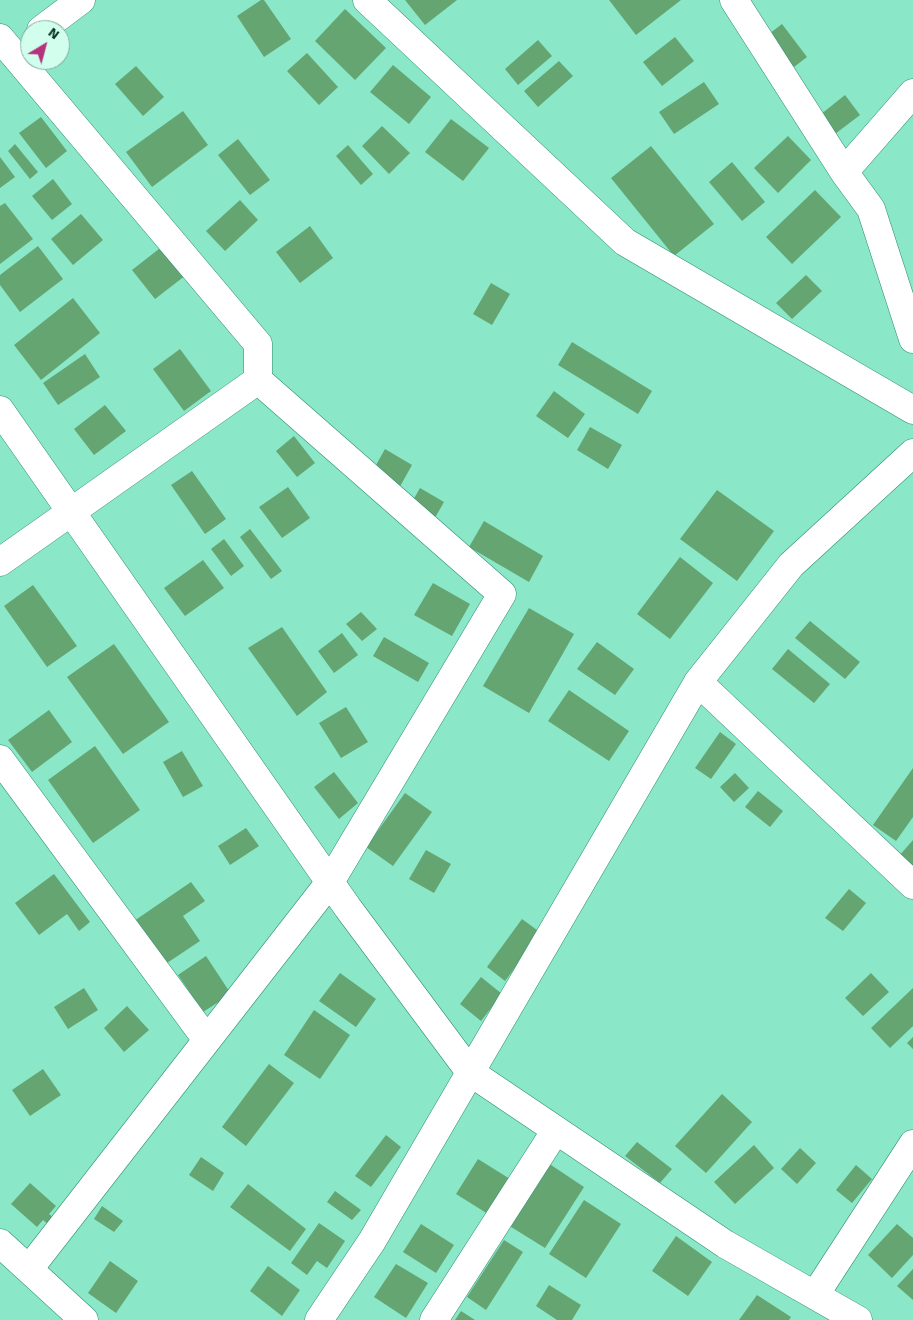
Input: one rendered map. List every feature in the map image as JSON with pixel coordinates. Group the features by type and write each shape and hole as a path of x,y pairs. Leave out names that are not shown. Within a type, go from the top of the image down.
{"street":[{"path":"54,20 80,0"},
{"path":"367,0 625,242 913,410"},
{"path":"734,0 844,172 871,209 913,339"},
{"path":"10,48 258,344 258,380 502,594 330,882 29,1269"},
{"path":"844,172 913,93"},
{"path":"0,562 258,380"},
{"path":"0,410 330,882 470,1072 725,1244 858,1320"},
{"path":"319,1320 372,1241 698,682 791,565 913,452"},
{"path":"698,682 913,885"},
{"path":"0,759 207,1040"},
{"path":"434,1320 556,1130"},
{"path":"815,1295 913,1144"},
{"path":"0,1243 84,1320"}],"building":[{"path":"261,0 264,0 291,39 264,57 237,16"},
{"path":"405,0 457,0 425,25"},
{"path":"609,0 681,0 636,35"},
{"path":"345,9 386,48 355,80 315,41"},
{"path":"782,24 807,57 794,67 769,34"},
{"path":"675,37 694,61 662,86 643,62"},
{"path":"538,40 552,56 518,85 505,69"},
{"path":"307,53 338,87 319,105 287,71"},
{"path":"559,61 573,76 538,107 524,91"},
{"path":"393,65 431,97 409,124 370,92"},
{"path":"136,66 164,97 143,116 115,84"},
{"path":"704,82 719,104 674,134 659,112"},
{"path":"845,95 860,115 835,134 820,115"},
{"path":"183,111 208,145 152,187 126,152"},
{"path":"41,117 67,151 46,168 19,133"},
{"path":"451,119 489,148 463,181 425,152"},
{"path":"382,126 410,153 389,174 362,146"},
{"path":"788,136 811,160 778,193 754,168"},
{"path":"238,139 270,180 250,195 218,155"},
{"path":"15,144 38,172 30,179 8,151"},
{"path":"348,145 373,174 361,185 336,156"},
{"path":"651,146 714,224 674,256 611,178"},
{"path":"0,157 15,177 0,188"},
{"path":"732,162 765,202 742,221 709,182"},
{"path":"53,179 72,204 52,220 32,196"},
{"path":"815,190 841,217 792,264 766,237"},
{"path":"240,200 258,220 225,251 206,231"},
{"path":"5,203 33,239 0,264 0,206"},
{"path":"81,214 103,240 73,265 51,239"},
{"path":"310,226 333,258 300,283 276,252"},
{"path":"164,245 186,275 155,299 132,270"},
{"path":"38,246 63,279 20,312 0,285 0,275"},
{"path":"806,275 822,291 792,319 776,303"},
{"path":"491,283 510,294 492,325 473,314"},
{"path":"73,298 100,333 41,380 14,345"},
{"path":"572,342 652,391 638,414 558,365"},
{"path":"180,349 211,391 184,411 153,369"},
{"path":"85,354 100,377 58,405 43,383"},
{"path":"554,391 585,414 568,438 536,416"},
{"path":"105,405 126,431 94,455 74,429"},
{"path":"590,427 622,445 608,469 577,450"},
{"path":"294,436 315,463 297,477 276,451"},
{"path":"385,449 412,465 398,490 371,474"},
{"path":"192,471 226,519 205,534 171,485"},
{"path":"288,487 310,518 282,538 259,507"},
{"path":"420,488 444,502 432,523 408,509"},
{"path":"717,490 774,531 737,581 680,539"},
{"path":"484,521 543,556 529,582 469,547"},
{"path":"250,529 282,571 271,579 240,537"},
{"path":"224,539 244,566 231,576 211,549"},
{"path":"680,557 713,583 670,639 637,614"},
{"path":"203,560 224,588 185,616 164,588"},
{"path":"433,583 470,604 452,636 414,615"},
{"path":"33,585 77,646 47,667 4,606"},
{"path":"529,608 574,634 529,713 483,686"},
{"path":"361,612 377,629 362,641 346,624"},
{"path":"810,621 860,662 845,679 795,638"},
{"path":"282,627 327,692 297,716 248,648"},
{"path":"342,633 358,655 334,673 318,651"},
{"path":"384,637 429,663 418,682 373,656"},
{"path":"597,642 634,669 615,695 577,669"},
{"path":"114,644 169,722 123,754 67,677"},
{"path":"788,649 830,684 814,703 772,669"},
{"path":"569,690 629,731 609,761 548,721"},
{"path":"346,707 368,742 341,758 319,723"},
{"path":"49,710 72,742 32,772 8,740"},
{"path":"720,732 736,744 711,779 695,768"},
{"path":"95,746 140,810 93,843 48,780"},
{"path":"182,751 203,786 183,797 163,762"},
{"path":"913,768 913,817 896,841 873,825"},
{"path":"334,772 358,803 339,819 314,787"},
{"path":"735,773 749,788 734,802 720,787"},
{"path":"758,791 783,811 770,827 745,807"},
{"path":"405,793 432,812 393,866 366,847"},
{"path":"246,828 259,846 230,865 218,846"},
{"path":"913,840 913,868 899,856"},
{"path":"426,850 451,864 434,893 409,879"},
{"path":"54,874 90,922 79,931 67,914 39,935 15,903"},
{"path":"191,882 205,901 183,916 200,941 164,965 134,921"},
{"path":"849,889 866,903 843,931 825,918"},
{"path":"522,919 541,933 505,981 487,967"},
{"path":"206,956 231,994 203,1012 178,975"},
{"path":"340,973 376,999 356,1027 319,1001"},
{"path":"871,973 889,992 863,1016 845,998"},
{"path":"481,977 502,994 481,1021 460,1004"},
{"path":"84,988 98,1010 68,1029 54,1007"},
{"path":"913,988 913,1026 890,1048 871,1028"},
{"path":"127,1006 149,1030 124,1052 104,1028"},
{"path":"314,1010 350,1035 320,1079 284,1055"},
{"path":"913,1037 913,1049 907,1043"},
{"path":"269,1064 294,1083 246,1146 222,1127"},
{"path":"43,1069 61,1095 30,1116 12,1090"},
{"path":"722,1094 752,1122 706,1173 675,1146"},
{"path":"386,1135 401,1147 371,1187 355,1176"},
{"path":"637,1142 672,1169 660,1183 625,1156"},
{"path":"754,1145 774,1168 735,1204 714,1182"},
{"path":"800,1148 816,1163 797,1184 781,1169"},
{"path":"201,1157 224,1173 213,1191 189,1175"},
{"path":"478,1159 510,1179 488,1214 456,1194"},
{"path":"548,1163 584,1187 545,1248 508,1225"},
{"path":"856,1165 872,1179 852,1203 836,1190"},
{"path":"30,1183 56,1206 49,1214 61,1224 55,1230 43,1220 37,1227 11,1204"},
{"path":"248,1184 306,1229 290,1251 230,1207"},
{"path":"335,1191 361,1210 352,1220 327,1202"},
{"path":"584,1200 621,1224 586,1278 549,1254"},
{"path":"102,1206 123,1221 114,1232 94,1219"},
{"path":"319,1223 345,1241 327,1268 317,1261 307,1275 291,1263"},
{"path":"421,1224 454,1245 436,1273 403,1252"},
{"path":"897,1224 913,1238 913,1255 892,1278 868,1255"},
{"path":"676,1236 712,1262 688,1296 652,1271"},
{"path":"504,1240 523,1252 486,1310 467,1297"},
{"path":"110,1261 138,1281 116,1313 88,1293"},
{"path":"396,1264 428,1283 406,1318 374,1297"},
{"path":"268,1266 300,1290 282,1316 250,1291"},
{"path":"913,1269 913,1300 897,1286"},
{"path":"549,1285 581,1305 572,1320 557,1320 536,1306"},
{"path":"757,1295 791,1317 789,1320 739,1320"},
{"path":"461,1311 475,1320 455,1320"}]}
